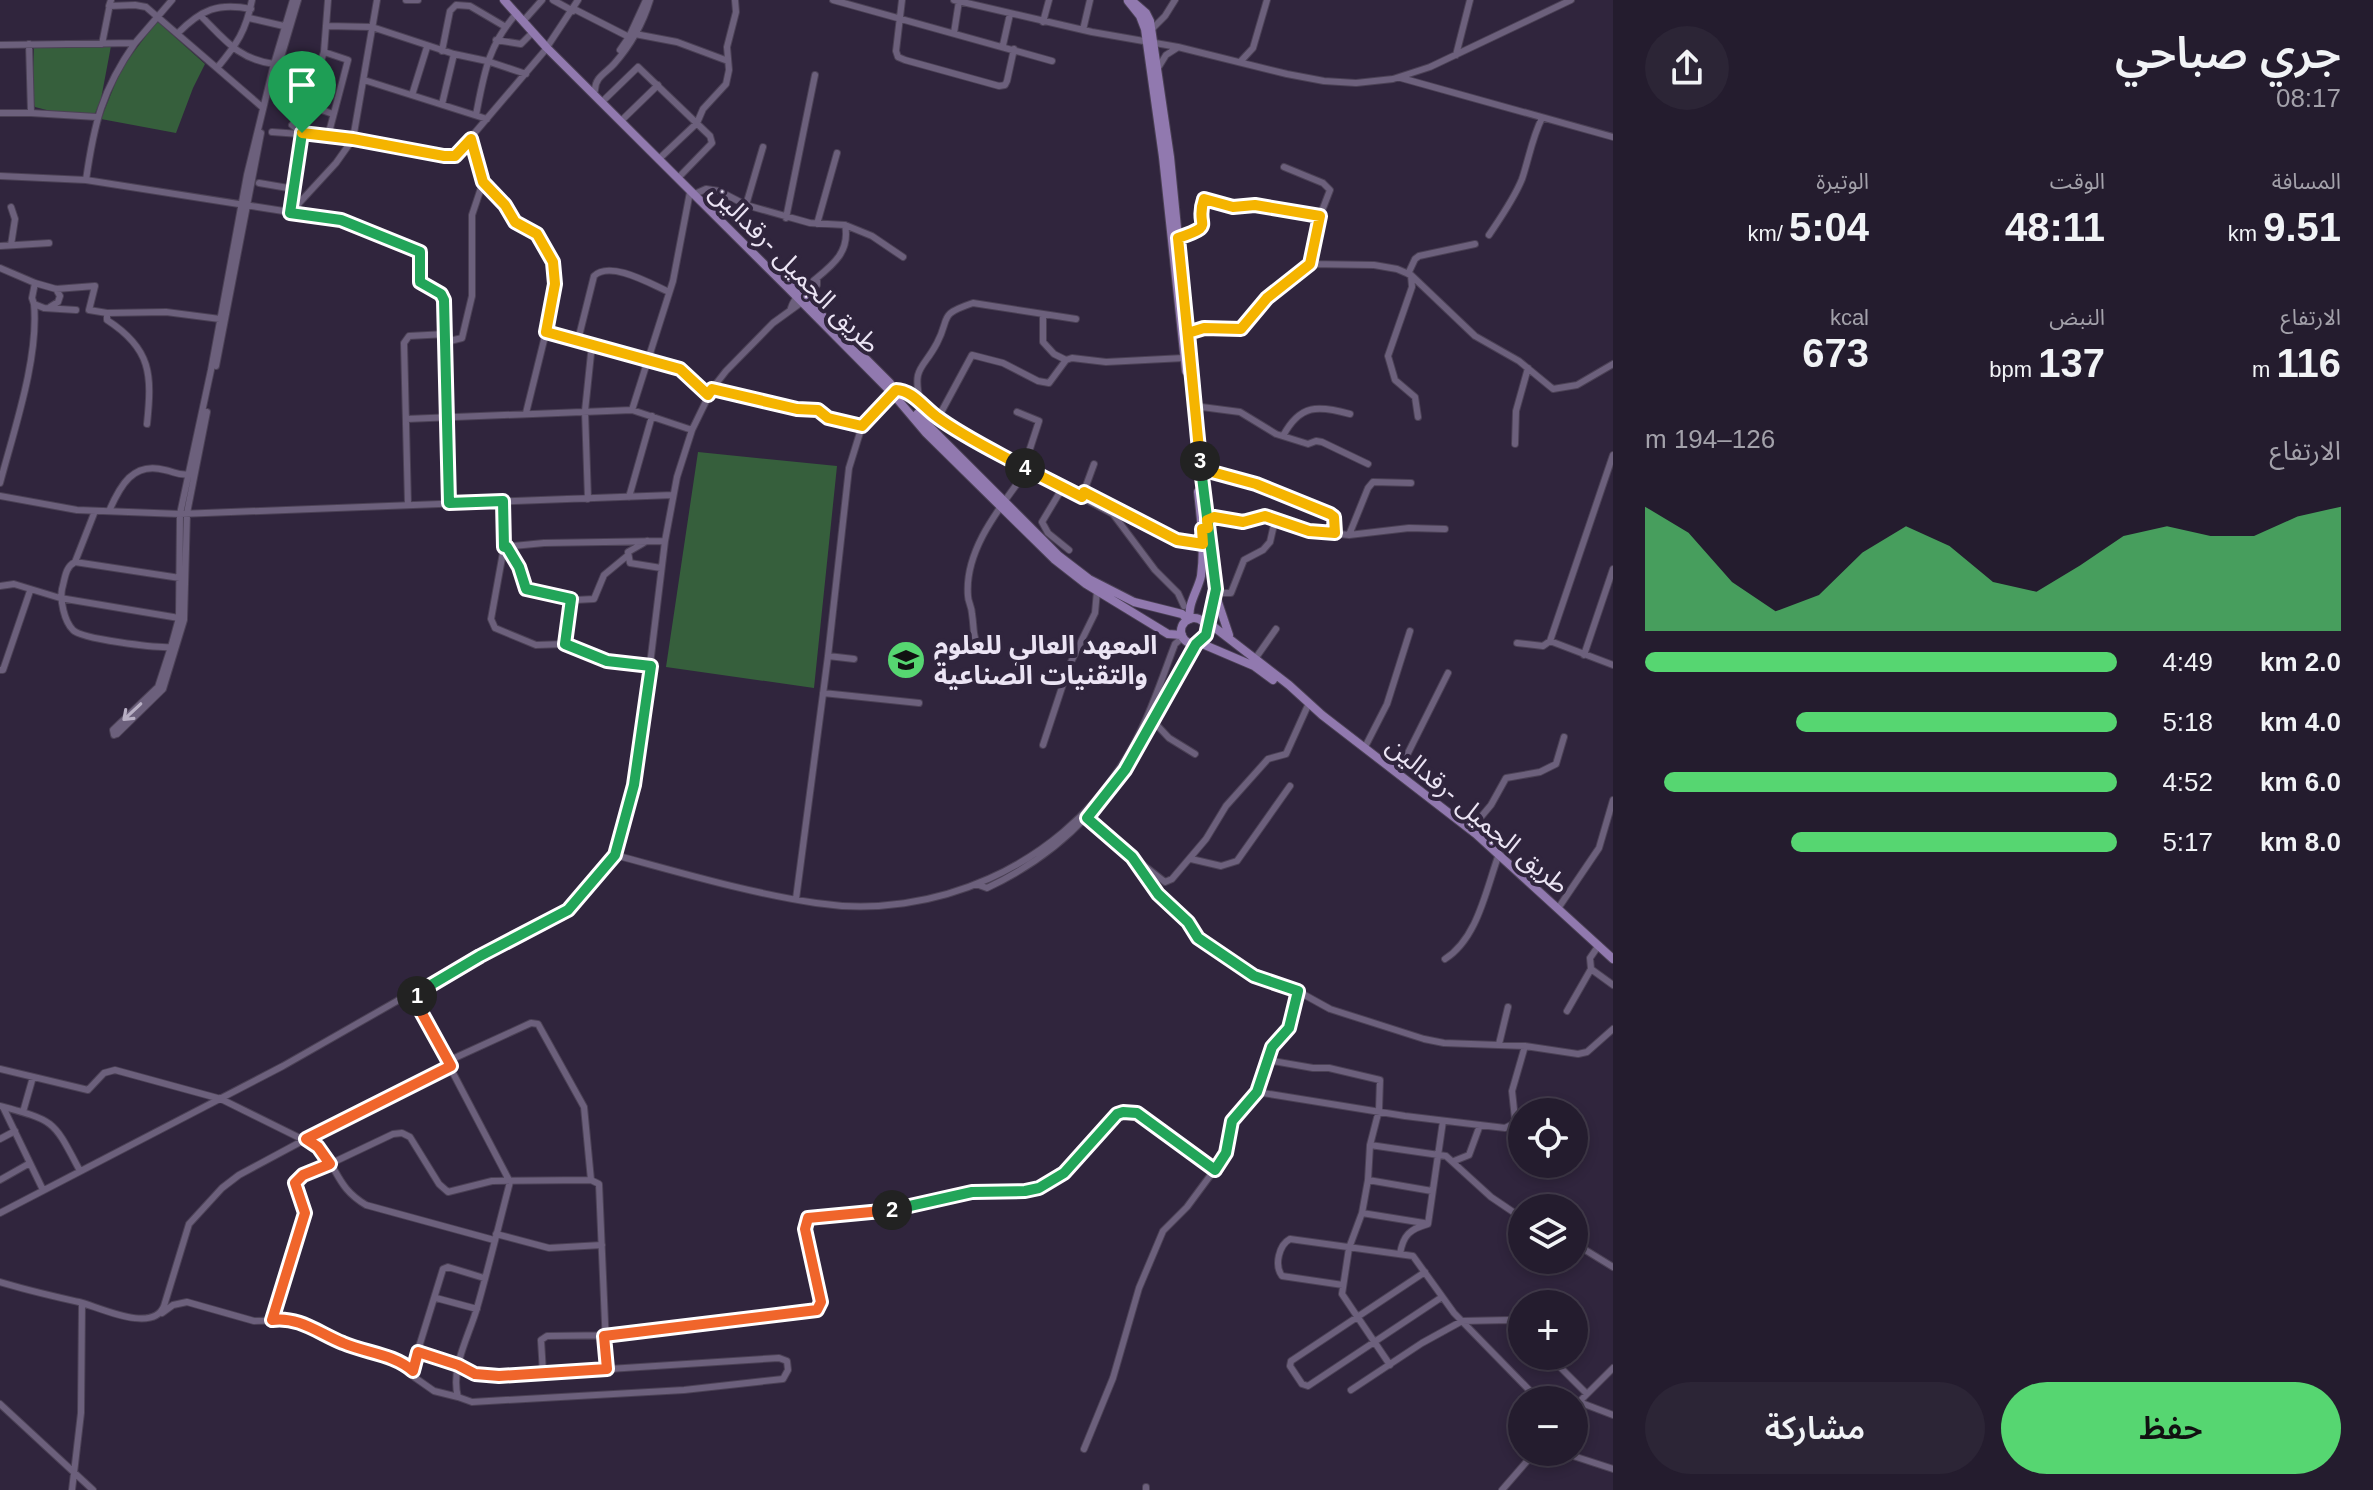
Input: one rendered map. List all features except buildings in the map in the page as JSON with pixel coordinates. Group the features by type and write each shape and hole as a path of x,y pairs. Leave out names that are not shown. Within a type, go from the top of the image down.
{"main road":[{"name":"طريق الجميل -رقدالين","path":"506,0 533,32 894,392 926,433 1059,556 1118,596 1182,614 1189,620"},
{"name":"طريق الجميل -رقدالين","path":"506,0 526,18 548,46"},
{"path":"1129,0 1146,13 1152,29 1150,42 1184,358 1206,526 1221,615 1232,639"},
{"path":"1129,0 1143,22 1158,68 1188,333 1206,526 1201,575 1189,620"},
{"name":"طريق الجميل -رقدالين","path":"590,87 694,192"},
{"name":"طريق الجميل -رقدالين","path":"1002,504 1054,559 1097,591 1171,635 1182,636"},
{"path":"1198,643 1205,637 1217,591"},
{"path":"1165,610 1184,606 1195,596"},
{"path":"1189,620 1200,620 1206,627 1216,628 1310,705 1254,666 1198,643 1189,643 1182,636 1182,626 1189,620"},
{"name":"طريق الجميل -رقدالين","path":"1310,705 1499,854 1613,959"}],"street":[{"path":"217,68 239,41 249,18 252,0"},
{"path":"276,66 244,204 220,319 183,513 179,618 158,687 113,730 114,735 157,696 167,680 186,610 183,513 244,204 262,107 296,0"},
{"path":"306,105 324,52 328,0"},
{"path":"290,213 336,163 353,139 377,0"},
{"path":"406,0 416,0"},
{"path":"526,18 542,0"},
{"path":"553,0 632,35 677,42 728,61"},
{"path":"272,132 353,139 455,156 526,74 574,10 578,0"},
{"path":"590,87 613,64 632,35 648,0"},
{"path":"661,157 697,123 703,109 726,84 727,47 736,12 735,0"},
{"path":"833,0 1052,61"},
{"path":"902,0 896,51 898,57 999,86 1005,85 1014,49"},
{"path":"1043,22 1049,0"},
{"path":"1083,30 1090,0"},
{"path":"1152,29 1175,0"},
{"path":"1240,62 1253,48 1267,0"},
{"path":"1456,55 1470,0"},
{"path":"954,33 957,1 1324,81 1356,83 1400,77 1456,55 1571,0"},
{"path":"102,44 111,2 139,5 157,15 262,107"},
{"path":"86,180 97,117 115,71 168,2"},
{"path":"178,33 190,21 212,8 229,5 251,9"},
{"path":"442,51 450,11 456,5 470,6 504,26"},
{"path":"476,115 487,61 504,26 517,12"},
{"path":"1003,45 1010,14"},
{"path":"201,16 233,48 250,59 317,71"},
{"path":"249,18 288,27"},
{"path":"327,26 372,27 427,47 526,74"},
{"path":"496,40 521,44 533,32"},
{"path":"0,45 135,43"},
{"path":"29,44 31,113"},
{"path":"412,95 427,47"},
{"path":"1158,68 1166,55 1178,47"},
{"path":"324,52 365,66"},
{"path":"442,104 454,54"},
{"path":"328,136 348,60"},
{"path":"605,99 638,67 713,139 680,176"},
{"path":"786,218 815,75"},
{"path":"1400,77 1613,137"},
{"path":"364,80 487,119"},
{"path":"1385,80 1416,82"},
{"path":"623,119 658,85"},
{"path":"271,92 333,114"},
{"path":"0,113 97,117"},
{"path":"1489,235 1523,176 1530,145 1542,118"},
{"path":"292,125 302,133"},
{"path":"290,213 302,133"},
{"path":"471,139 483,182 505,205 515,222 537,234 553,262 555,284 526,413"},
{"path":"746,205 763,147"},
{"path":"817,224 837,153"},
{"path":"1284,167 1328,187 1329,196 1320,216 1310,264"},
{"path":"0,176 86,180 341,220 420,252 420,282 441,294 444,300 449,503"},
{"path":"408,505 406,339 409,336 462,338 471,309 472,215 483,182"},
{"path":"259,183 294,189"},
{"path":"632,410 669,292 694,192 706,189 719,191 746,205 786,218 845,225 872,236 903,257"},
{"path":"1178,238 1202,227 1204,199 1233,207 1255,205 1320,216"},
{"path":"11,207 15,219 11,245"},
{"path":"0,1213 221,1099 404,997 417,995 480,956 568,910 615,855 634,785 665,541 673,495 692,430 710,392 736,360 817,285 817,280 830,268 846,242 845,225"},
{"path":"0,246 49,243"},
{"path":"1418,417 1415,397 1395,380 1388,356 1412,287 1410,274 1419,256 1475,244"},
{"path":"1188,333 1204,328 1241,329 1267,298 1310,264 1374,265 1410,274 1475,336 1528,368 1549,387 1559,390 1590,379 1613,364"},
{"path":"0,268 56,289 95,286 89,310 107,313 166,312 220,319"},
{"path":"578,340 594,276 600,270 622,272 669,292"},
{"path":"0,483 31,358 36,326 32,298 35,283"},
{"path":"44,308 58,302 60,296 56,289"},
{"path":"920,403 917,372 939,341 947,315 973,303 1076,319"},
{"path":"34,304 44,308 76,310"},
{"path":"107,313 107,320 129,337 142,353 148,368 151,385 147,424"},
{"path":"1043,315 1043,342 1054,354 1066,360 1128,362 1184,358"},
{"path":"546,332 680,369 710,392 797,409 818,410 828,418 862,426"},
{"path":"588,499 585,411 592,344"},
{"path":"938,418 972,355 1003,363 1038,381 1049,383 1066,360"},
{"path":"1515,444 1516,411 1528,368"},
{"path":"796,899 828,656 846,481 862,426 894,392 907,391 938,418 1063,487 1177,540 1203,544"},
{"path":"1194,406 1240,412 1266,430 1308,444 1322,442 1368,464"},
{"path":"1283,436 1296,416 1313,409 1329,408 1350,414"},
{"path":"406,419 632,410 692,430"},
{"path":"984,653 974,640 967,591 983,535 1026,468 1039,421 1017,412"},
{"path":"629,497 652,416"},
{"path":"1550,641 1613,455"},
{"path":"1083,494 1094,464"},
{"path":"109,511 127,477 136,471 148,468 164,469 179,476 190,474"},
{"path":"1201,469 1256,484 1330,514 1334,517 1335,533"},
{"path":"1349,535 1373,482 1411,483"},
{"path":"1063,487 1042,522 1048,533 1069,550"},
{"path":"1083,494 1119,521 1155,570 1178,593 1184,606"},
{"path":"0,496 77,510 183,513 673,495"},
{"path":"503,501 506,547 492,623 495,628 536,645 565,644 607,661 651,666"},
{"path":"95,511 75,562 67,569 60,598 70,627 78,634 171,647"},
{"path":"1206,526 1214,517 1243,522 1265,516 1309,531 1349,535 1409,528 1445,529"},
{"path":"1217,591 1231,593 1244,560 1263,550 1270,542 1275,520"},
{"path":"506,547 519,567 526,589 571,599 594,599 604,575 628,552 647,541"},
{"path":"506,547 544,543 665,541"},
{"path":"627,556 630,563 661,568"},
{"path":"75,562 180,578"},
{"path":"1584,655 1613,569"},
{"path":"0,586 14,584 60,598 179,618"},
{"path":"0,670 3,670 30,591"},
{"path":"1043,745 1069,666 1095,613 1097,591"},
{"path":"565,644 571,599"},
{"path":"1255,659 1276,629"},
{"path":"1365,747 1387,704 1410,631"},
{"path":"615,855 729,885 833,905 874,905 928,897 976,884 1022,863 1097,800 1123,768 1150,713 1175,644 1182,636"},
{"path":"1517,643 1543,646 1550,641"},
{"path":"1550,641 1613,665"},
{"path":"976,884 987,888 1025,868 1087,818 1153,721 1198,643"},
{"path":"828,656 854,659"},
{"path":"1398,773 1448,673"},
{"path":"823,693 919,703"},
{"path":"1087,818 1132,857 1168,882 1191,859 1226,806 1268,759 1286,754 1310,705"},
{"path":"1153,721 1169,738 1195,754"},
{"path":"1470,830 1491,805 1506,778 1540,772 1556,764 1564,737"},
{"path":"1191,859 1221,866 1237,861 1290,786"},
{"path":"1559,907 1600,844 1613,800"},
{"path":"1445,959 1458,951 1469,935 1499,854"},
{"path":"1132,857 1158,894 1188,922 1198,938 1254,976 1298,991 1330,1009 1444,1043 1499,1044 1584,1053 1613,1029"},
{"path":"1599,945 1589,961 1591,969 1613,985"},
{"path":"1567,1011 1591,969"},
{"path":"1084,1449 1113,1378 1150,1259 1163,1231 1187,1207 1226,1153 1232,1121 1257,1092 1272,1047 1289,1028 1298,991"},
{"path":"417,995 419,1008 510,1182 477,1309 458,1365 455,1386 458,1397"},
{"path":"1499,1044 1508,1007"},
{"path":"162,1313 189,1224 239,1175 531,1023 538,1024 583,1102 591,1180"},
{"path":"1257,1092 1505,1128 1513,1124 1516,1115 1512,1091 1525,1046"},
{"path":"1267,1060 1346,1071 1380,1080 1379,1110 1370,1145 1368,1180 1362,1213 1349,1248 1343,1299 1390,1365"},
{"path":"0,1069 88,1090 104,1073 115,1070 221,1099 318,1147 338,1181 351,1196 366,1205 549,1248 602,1245"},
{"path":"23,1112 33,1077"},
{"path":"2,1107 51,1123 80,1171"},
{"path":"2,1107 43,1190"},
{"path":"543,1373 540,1345 544,1338 604,1336 817,1310 821,1302 805,1229 808,1218 896,1210 972,1192 1032,1190 1064,1173 1117,1114 1123,1112 1137,1113 1215,1170"},
{"path":"1428,1224 1443,1121"},
{"path":"1454,1161 1469,1155 1480,1125"},
{"path":"0,1139 15,1131"},
{"path":"272,1320 305,1213 295,1183 303,1175 393,1134 402,1133 410,1137 439,1184 448,1192 492,1181 591,1180 599,1184 607,1369"},
{"path":"1370,1145 1438,1154 1454,1161 1491,1197 1508,1209"},
{"path":"0,1180 30,1163"},
{"path":"1368,1180 1432,1191"},
{"path":"1362,1213 1428,1224"},
{"path":"1400,1254 1405,1237 1412,1229 1428,1224"},
{"path":"1343,1285 1282,1276 1277,1266 1282,1245 1290,1239 1413,1256 1462,1321 1525,1386"},
{"path":"1588,1252 1613,1267"},
{"path":"418,1352 475,1374 499,1376 784,1358 788,1370 783,1379 684,1390 472,1402 421,1385 413,1371 418,1352 436,1298 441,1273 448,1267 484,1278"},
{"path":"1425,1272 1289,1365 1304,1386 1308,1386 1442,1297"},
{"path":"0,1282 82,1303 121,1317 144,1318 187,1302 254,1321 287,1320 310,1326 345,1344 401,1362 413,1371"},
{"path":"436,1298 477,1309"},
{"path":"72,1490 81,1413 82,1303"},
{"path":"1351,1390 1422,1343 1462,1321 1508,1320"},
{"path":"1588,1391 1613,1368"},
{"path":"1563,1370 1579,1386"},
{"path":"0,1404 93,1490"},
{"path":"1588,1408 1613,1415"},
{"path":"1588,1461 1613,1469"},
{"path":"1502,1490 1523,1466"}],"green space":[{"path":"157,21 205,64 176,133 101,119 121,69"},
{"path":"34,46 111,46 101,99 94,116 58,113 35,107 32,102"},
{"path":"698,452 837,466 814,688 666,667"}],"place":[{"name":"المعهد العالي للعلوم والتقنيات الصناعية","path":"906,660"}],"route":[{"path":"302,133 290,213 341,220 420,252 420,282 441,294 444,300 447,321 449,503 503,501 504,547 519,567 526,589 571,599 565,644 607,661 651,666 634,785 615,855 568,910 480,956 417,995 419,1008 451,1066 306,1139 318,1147 330,1164 296,1180 295,1186 305,1213 272,1320 310,1326 345,1344 401,1362 413,1371 418,1352 475,1374 499,1376 607,1369 604,1336 817,1310 821,1302 805,1229 808,1218 896,1210 972,1192 1039,1188 1064,1173 1117,1114 1123,1112 1137,1113 1215,1170 1226,1153 1232,1121 1257,1092 1272,1047 1289,1028 1298,991 1254,976 1198,938 1188,922 1158,894 1132,857 1087,818 1125,770 1196,644 1205,637 1216,598 1216,589 1208,528 1201,469 1194,406 1188,333 1204,328 1241,329 1267,298 1310,264 1320,216 1255,205 1233,207 1204,199 1202,227 1178,238 1194,406 1195,410 1201,469 1256,484 1330,514 1334,517 1335,533 1315,533 1265,516 1243,522 1214,517 1207,520 1208,528 1202,529 1203,544 1191,544 1177,540 1084,492 1082,497 1024,467 938,418 901,389 896,390 862,426 828,418 818,410 797,409 738,393 712,389 708,395 680,369 546,332 555,284 553,262 537,234 515,222 505,205 483,182 471,139 455,156 444,156 302,133"}]}
